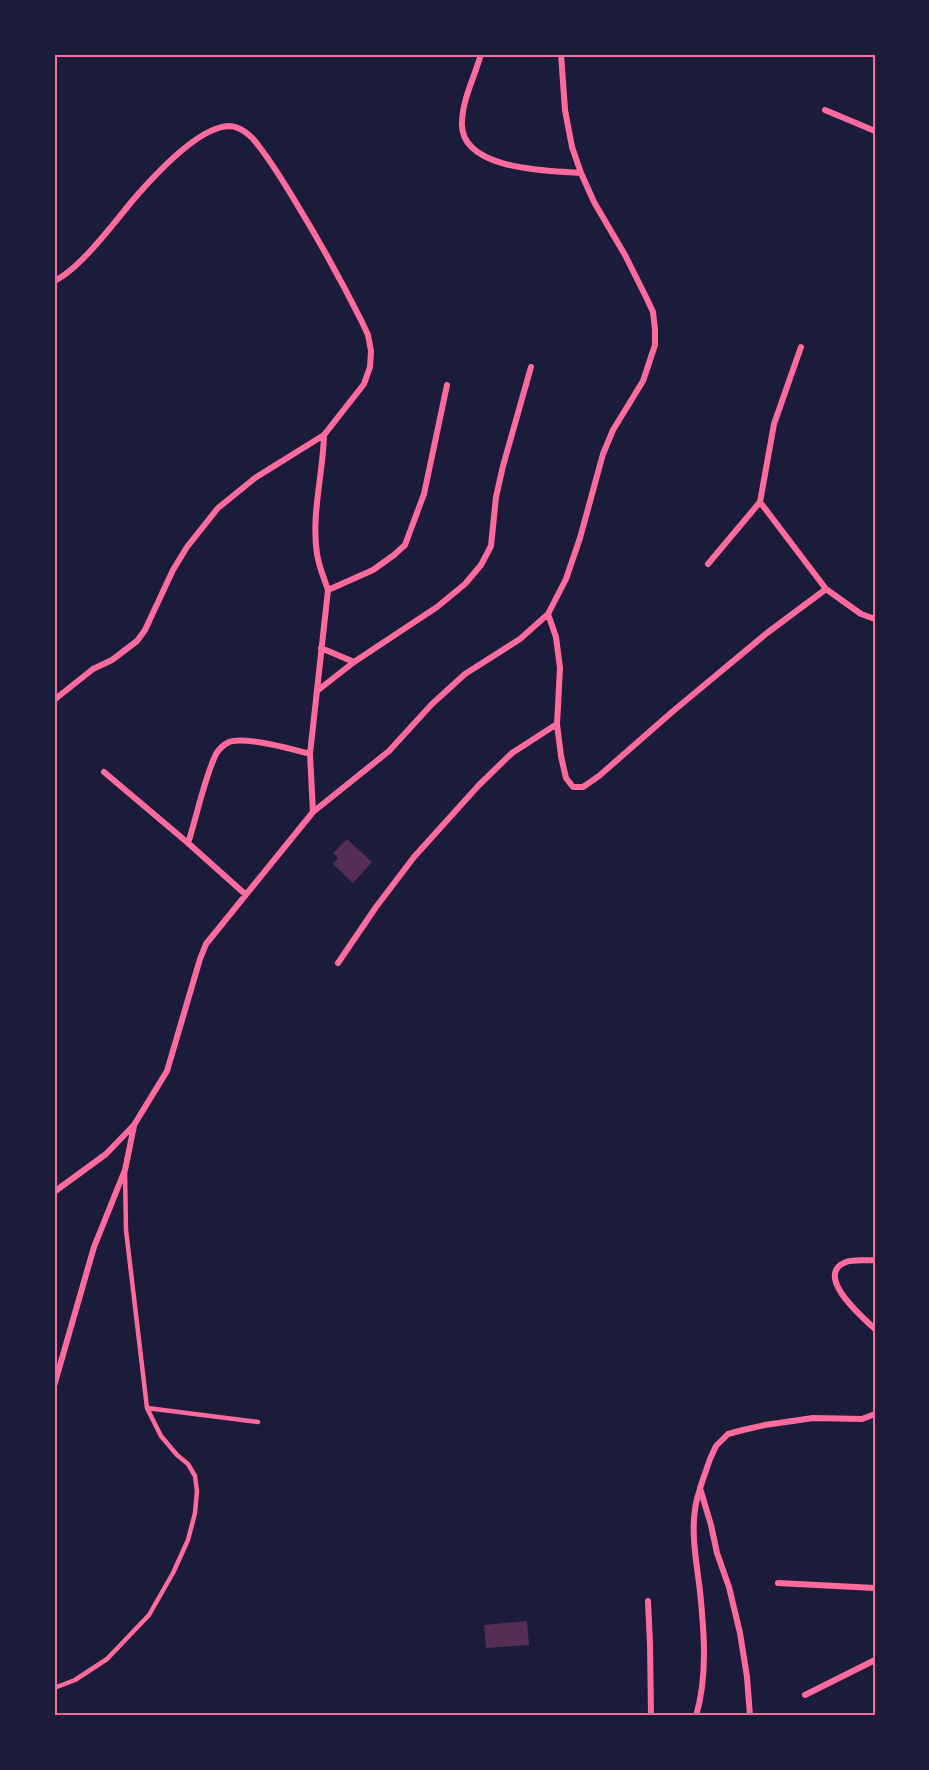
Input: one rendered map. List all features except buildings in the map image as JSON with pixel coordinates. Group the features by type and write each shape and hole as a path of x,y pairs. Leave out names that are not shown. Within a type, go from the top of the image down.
{"street":[{"path":"481,54 462,120 462,134 465,141 479,153 518,168 581,173"},
{"path":"54,1191 106,1154 134,1125 167,1071 206,944 313,812 389,751 432,704 459,679 520,639 548,614 566,579 603,454 613,430 643,381 655,345 655,329 653,312 625,255 594,202 572,147 565,110 561,54"},
{"path":"825,110 875,131"},
{"path":"54,281 80,262 147,184 197,139 212,130 229,126 240,128 257,143 334,267 368,335 370,351 370,367 364,384 324,435 255,478 218,508 187,547 173,570 145,630 137,641 112,660 93,669 54,700"},
{"path":"708,564 760,502 774,424 801,347"},
{"path":"317,691 354,662 437,607 465,584 481,565 491,546 496,496 531,367"},
{"path":"328,590 373,570 405,545 424,494 447,386"},
{"path":"313,812 310,754 328,590 320,568 316,539 324,435"},
{"path":"760,502 826,589 861,614 875,619"},
{"path":"548,614 556,637 560,668 557,724 566,778 573,787 583,786 599,776 767,633 826,589"},
{"path":"321,648 354,662"},
{"path":"338,963 414,857 479,786 512,753 557,724"},
{"path":"188,843 212,765 220,748 227,743 248,740 310,754"},
{"path":"104,772 245,894"},
{"path":"54,1386 94,1247 125,1170 134,1125"},
{"path":"875,1260 848,1261 838,1266 834,1274 836,1284 844,1297 875,1329"},
{"path":"696,1716 703,1685 704,1643 693,1516 695,1501 716,1446 728,1434 765,1425 813,1418 861,1419 875,1414"},
{"path":"700,1488 740,1633 750,1716"},
{"path":"778,1583 875,1588"},
{"path":"648,1601 651,1716"},
{"path":"805,1695 875,1660"}],"lane":[{"path":"54,1688 75,1680 107,1659 149,1615 173,1573 188,1540 195,1513 195,1476 188,1464 161,1436 147,1408 126,1230 125,1170"},
{"path":"147,1408 258,1422"}]}
